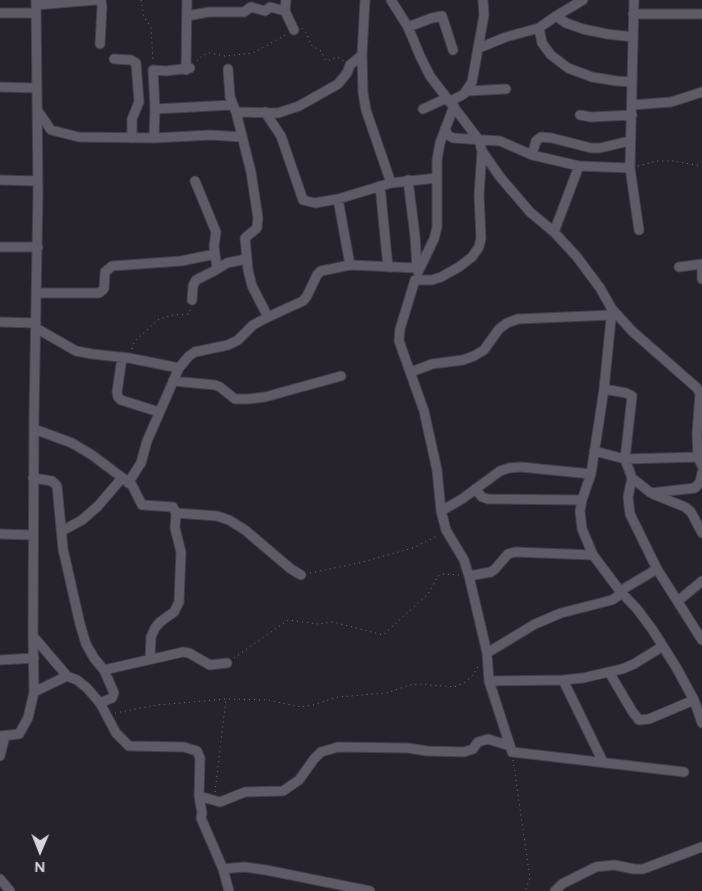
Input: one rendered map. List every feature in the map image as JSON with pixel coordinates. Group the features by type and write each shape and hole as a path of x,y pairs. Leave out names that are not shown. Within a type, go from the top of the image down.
{"street":[{"path":"0,13 36,6 95,0"},
{"path":"100,44 101,0"},
{"path":"154,138 153,70 188,69 187,0"},
{"path":"286,0 285,11 294,30"},
{"path":"365,0 362,55 363,93 366,110 391,183"},
{"path":"62,531 82,520 93,511 141,463 147,440 178,368 189,356 195,352 228,346 238,340 253,325 268,316 303,301 321,270 350,265 388,267 417,274 432,280 459,268 472,257 481,238 479,195 482,151 479,140 430,76 408,27 391,0"},
{"path":"423,109 450,102 468,90 474,78 484,15 483,0"},
{"path":"478,48 506,37 540,28 583,0"},
{"path":"634,0 630,168 638,230"},
{"path":"0,756 3,736 16,735 22,731 28,718 34,692 33,478 38,247 36,6"},
{"path":"187,16 209,12 242,12 250,7 265,11 270,7 285,11"},
{"path":"633,14 702,14"},
{"path":"408,27 442,16 453,50"},
{"path":"556,16 566,23 583,29 633,37"},
{"path":"540,28 542,43 551,55 568,68 592,77 617,82 632,82"},
{"path":"155,109 234,109 278,113 299,106 338,84 347,74 350,65 362,55"},
{"path":"114,59 131,60 136,63 139,102 132,119 132,138"},
{"path":"228,68 229,91 252,172 258,218 257,228 245,238 246,259 252,286 268,316"},
{"path":"0,87 37,88"},
{"path":"468,90 506,89"},
{"path":"632,105 682,100 702,92"},
{"path":"450,102 437,160 437,227 434,239 417,274 400,329 399,342 424,411 436,470 441,511 446,530 464,560 469,576 487,653 490,681 511,749"},
{"path":"37,108 44,123 50,130 79,137 242,136"},
{"path":"265,112 281,136 304,200 316,204 391,183 437,178"},
{"path":"580,115 591,117 632,115"},
{"path":"445,129 448,135 453,138 500,141 532,155 579,166 630,168"},
{"path":"532,155 536,141 541,137 591,148 600,148 630,141"},
{"path":"482,151 530,212 554,232 577,257 600,288 612,312 700,393 696,434 700,462 672,459 625,459 594,451"},
{"path":"554,232 579,166"},
{"path":"0,180 38,181"},
{"path":"408,180 415,236 417,274"},
{"path":"195,181 216,232 214,246 217,269"},
{"path":"380,186 388,267"},
{"path":"338,199 350,265"},
{"path":"0,247 38,247"},
{"path":"37,293 98,293 104,289 105,272 112,266 180,261 215,254"},
{"path":"192,300 193,286 196,280 227,263 246,259"},
{"path":"679,266 702,264 702,279"},
{"path":"411,372 432,364 463,360 474,356 484,350 499,329 507,323 518,320 612,312"},
{"path":"612,312 604,389 591,474 580,511 582,529 593,555 620,591 637,609 663,646 694,700 702,723"},
{"path":"0,322 36,325 76,351 178,368"},
{"path":"126,358 117,392 118,397 121,400 159,412"},
{"path":"173,380 214,385 220,387 235,399 248,399 271,396 341,376"},
{"path":"604,389 632,396 625,459 632,478 628,497 630,514 657,569 702,640"},
{"path":"34,429 72,443 92,456 135,489 142,505 173,507 176,513 175,528 181,552 179,602 174,612 154,628 151,637 150,659"},
{"path":"441,511 462,499 500,471 509,468 521,467 591,474"},
{"path":"651,492 695,488 700,482 702,473"},
{"path":"33,478 52,481 57,486 63,549 80,624 86,644 104,670 114,693 112,698 100,703"},
{"path":"632,478 651,492 685,507 691,512 702,533"},
{"path":"475,489 482,497 488,499 582,500"},
{"path":"176,513 217,516 229,520 245,530 291,569 301,575"},
{"path":"0,534 33,535"},
{"path":"469,576 491,572 496,569 508,554 515,552 593,555"},
{"path":"487,653 535,624 576,608 612,600 618,596 620,591 657,569"},
{"path":"678,601 702,581"},
{"path":"33,636 67,676 85,686 100,703 116,733 129,746 184,747 197,751 200,758 199,796 201,818 223,869 229,891"},
{"path":"490,681 563,680 609,672 634,664 663,646"},
{"path":"104,670 183,652 210,665 227,663"},
{"path":"0,660 34,658"},
{"path":"609,672 632,711 640,720 649,720 694,700"},
{"path":"34,692 67,676"},
{"path":"563,680 603,762"},
{"path":"199,796 220,802 245,792 283,792 300,780 321,752 338,747 408,748 427,751 464,752 473,748 478,742 488,739 511,749 684,772"},
{"path":"555,891 562,884 596,867 614,864 634,869 643,868 702,847"},
{"path":"223,869 244,867 266,870 370,891"},
{"path":"0,879 10,891"}],"path":[{"path":"142,0 144,17 151,27 153,70"},
{"path":"188,69 203,55 210,53 225,56 253,53 294,30 303,28 312,44 321,51 327,61 340,58 350,65"},
{"path":"630,168 656,161 673,161 702,166"},
{"path":"126,358 134,342 159,319 173,315 189,314 192,300"},
{"path":"301,575 359,563 413,548 431,540 446,530"},
{"path":"227,663 288,620 318,624 334,622 383,635 428,594 438,576 442,574 469,576"},
{"path":"107,715 157,705 226,699 268,700 301,707 338,697 386,693 410,685 454,687 464,683 472,675 487,653"},
{"path":"214,801 226,699"},
{"path":"511,749 530,878 525,891"}]}
